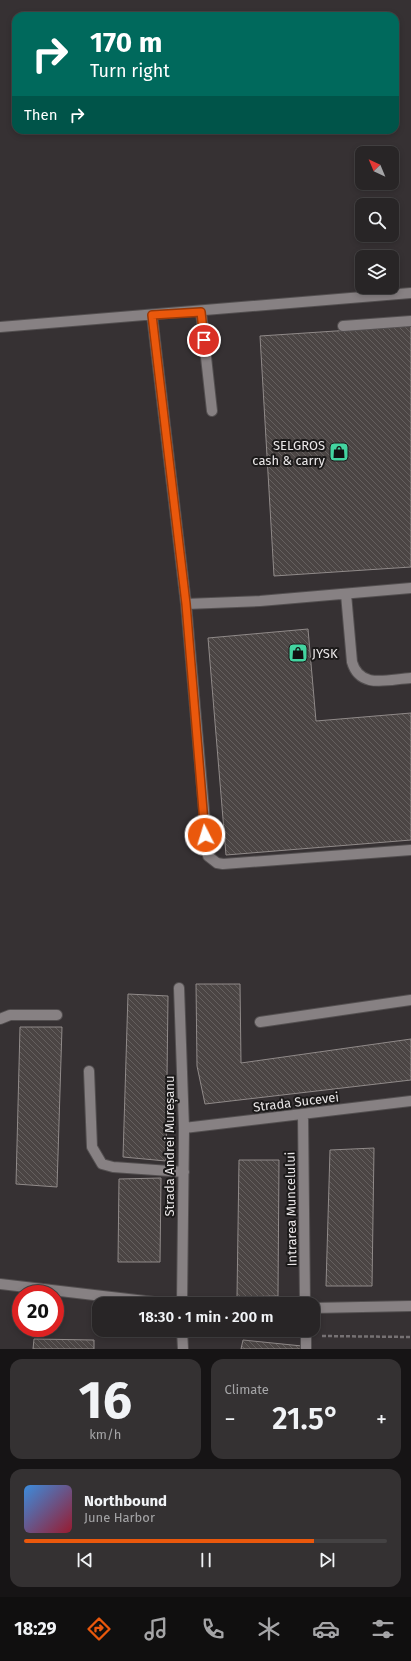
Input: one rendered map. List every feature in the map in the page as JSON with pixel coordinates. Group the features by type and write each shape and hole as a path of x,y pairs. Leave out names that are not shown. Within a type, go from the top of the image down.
{"street":[{"path":"0,327 201,312 411,293"},
{"path":"201,312 212,411"},
{"path":"152,315 186,604 208,856 212,860 223,864 411,850"},
{"path":"343,326 411,321"},
{"path":"186,604 260,601 411,588"},
{"path":"346,594 354,670 359,676 366,680 373,681 411,678"},
{"name":"Strada Andrei Mureșanu","path":"179,988 184,1128 182,1297"},
{"path":"260,1022 411,1000"},
{"path":"0,1019 10,1015 57,1015"},
{"path":"89,1071 92,1147 102,1164 113,1168 184,1172"},
{"name":"Strada Sucevei","path":"184,1128 411,1102"},
{"name":"Intrarea Muncelului","path":"303,1114 305,1297"},
{"path":"0,1284 111,1297"},
{"path":"320,1308 411,1306"},
{"path":"182,1337 183,1349"},
{"path":"306,1337 306,1349"}],"path":[{"path":"320,1333 411,1336"}],"building":[{"name":"SELGROS cash & carry","path":"411,326 411,567 274,576 260,336"},
{"path":"308,629 316,721 411,713 411,840 226,855 208,638"},
{"path":"196,984 240,984 241,1063 411,1039 411,1080 205,1104 197,1066"},
{"path":"128,994 168,996 166,1161 123,1157"},
{"path":"20,1027 62,1027 57,1187 16,1184"},
{"path":"374,1148 372,1286 326,1286 330,1150"},
{"path":"239,1160 279,1160 278,1296 237,1297"},
{"path":"161,1178 160,1262 118,1262 119,1179"},
{"path":"34,1339 94,1340 94,1349 33,1349"},
{"path":"243,1340 302,1346 302,1349 241,1349"}],"place":[{"name":"SELGROS cash & carry","path":"339,452"},
{"name":"JYSK","path":"298,653"}],"route":[{"path":"204,340 201,312 152,315 186,604 205,835"}]}
